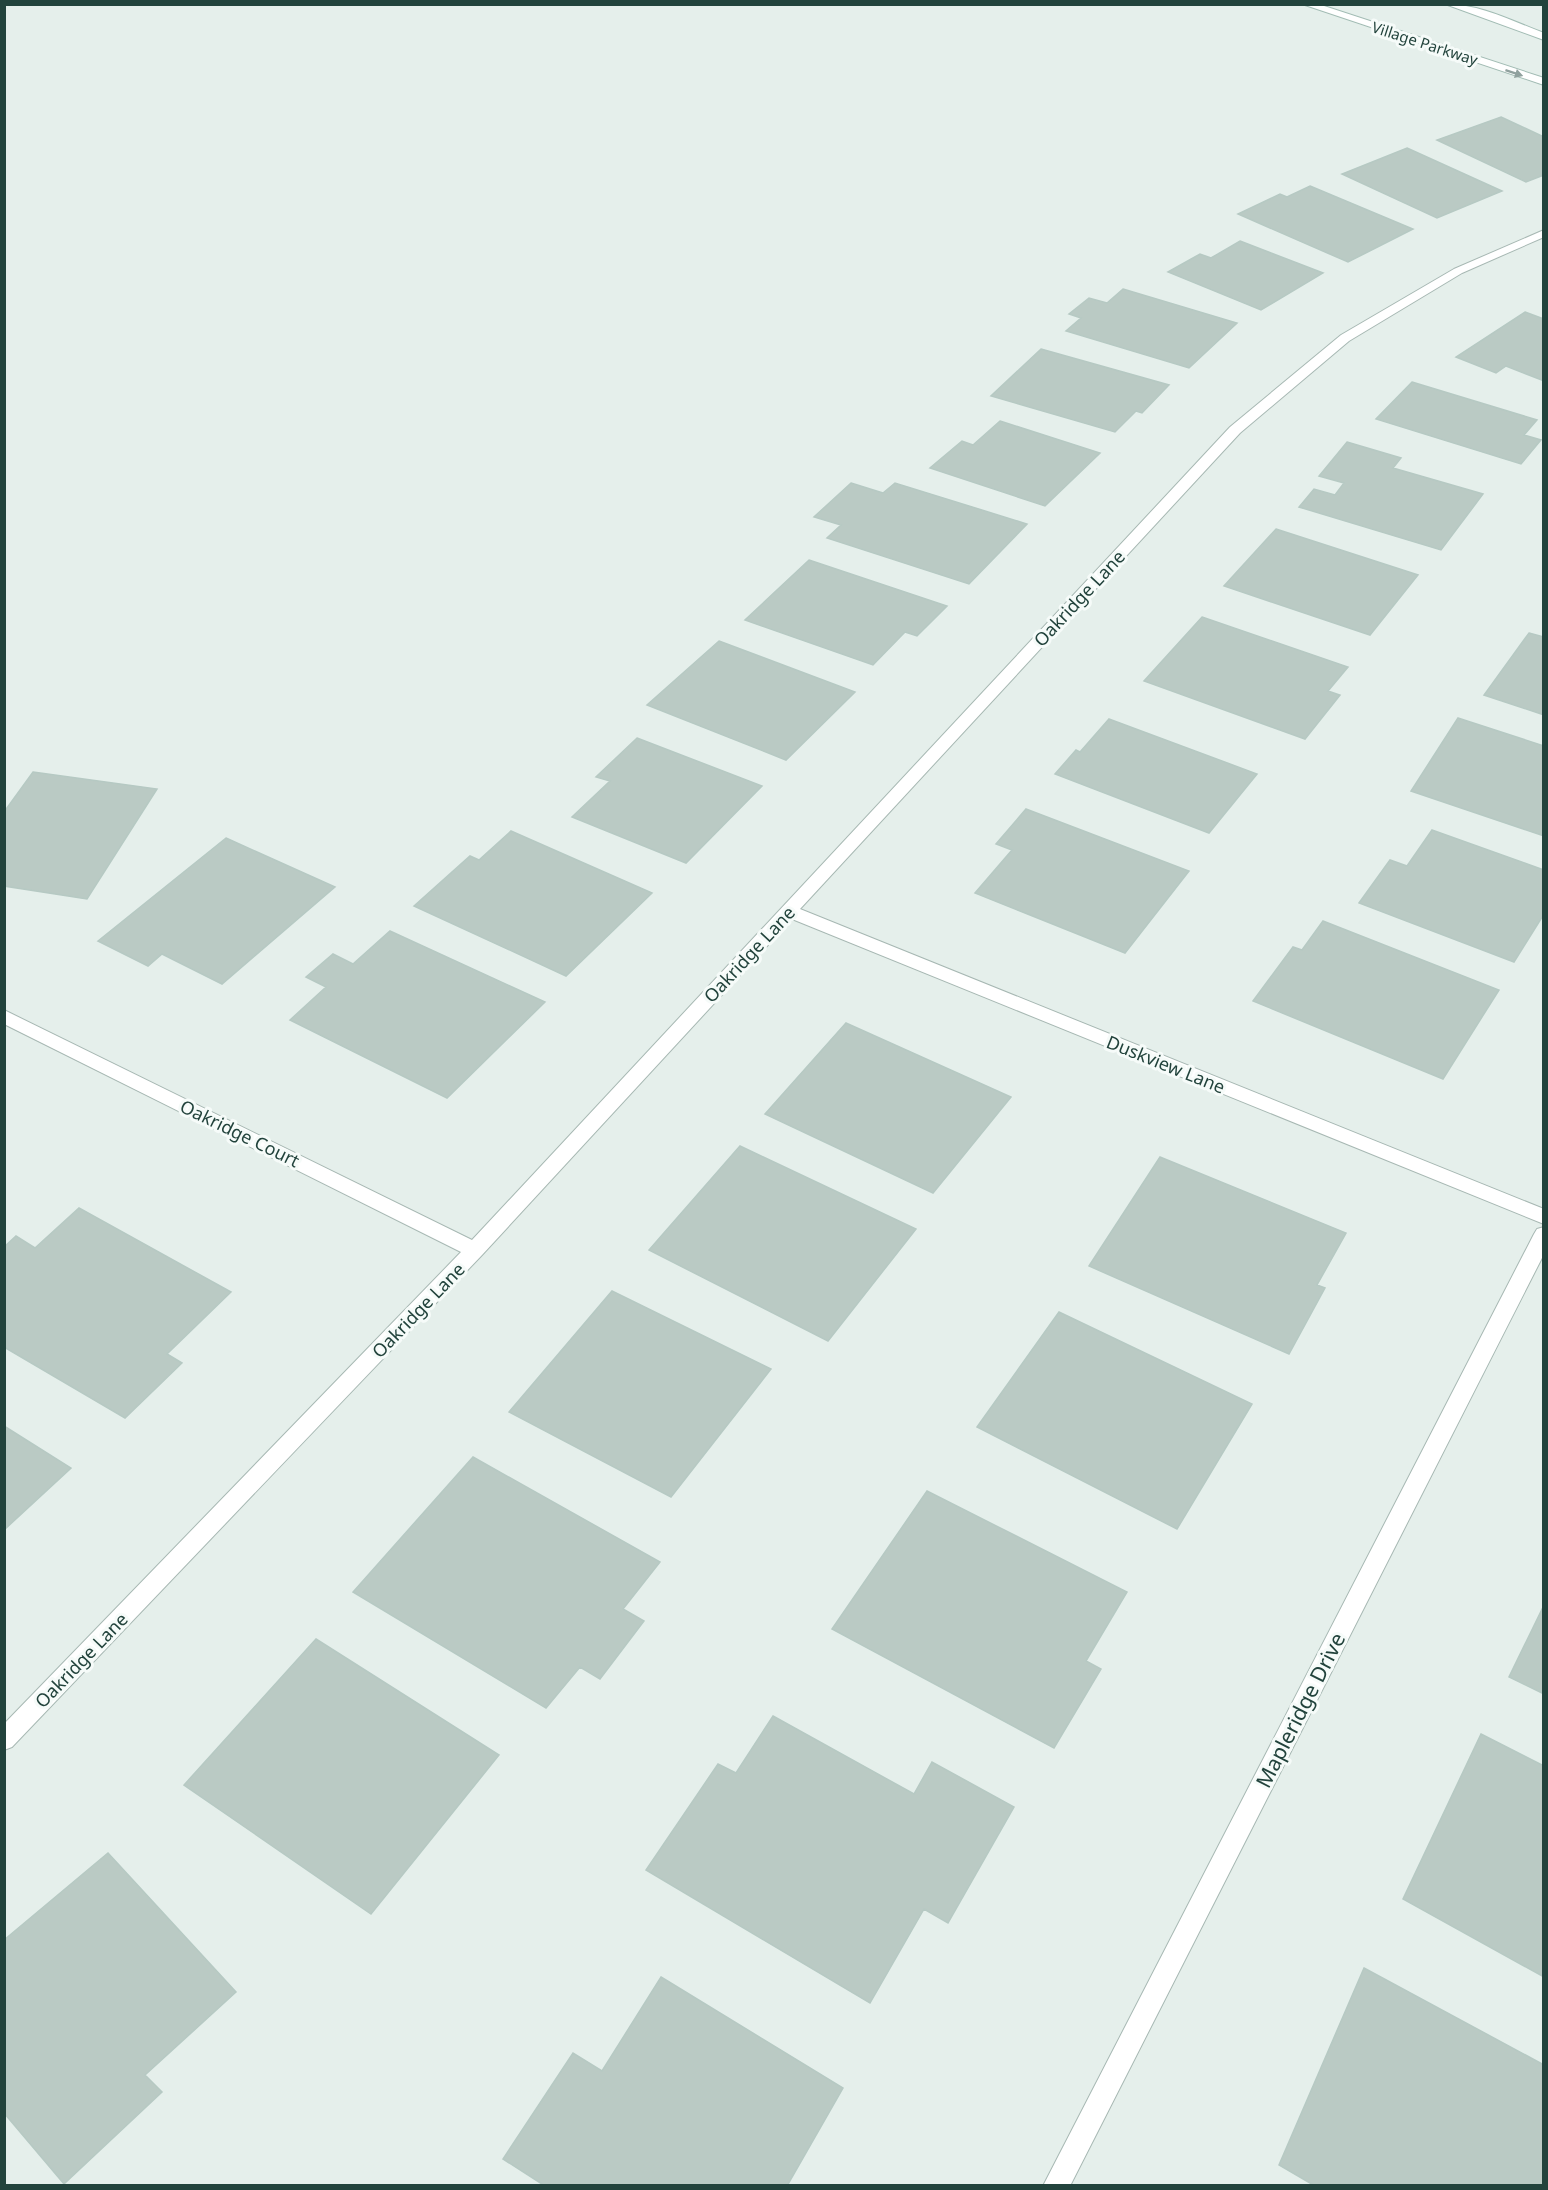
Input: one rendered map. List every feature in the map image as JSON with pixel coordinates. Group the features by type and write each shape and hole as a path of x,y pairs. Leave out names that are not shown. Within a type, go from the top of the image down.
{"street":[{"name":"Village Parkway","path":"1307,4 1544,82"},
{"path":"1450,4 1490,16 1544,37"},
{"name":"Oakridge Lane","path":"4,1740 475,1250 1235,430 1345,339 1458,271 1544,233"},
{"name":"Duskview Lane","path":"789,911 1544,1217"},
{"name":"Oakridge Court","path":"4,1016 475,1250"},
{"name":"Mapleridge Drive","path":"1056,2186 1544,1234"}],"building":[{"path":"1501,117 1544,137 1544,175 1526,182 1437,140"},
{"path":"1407,148 1502,191 1437,218 1342,174"},
{"path":"1310,186 1413,229 1348,262 1238,214 1280,194 1287,197"},
{"path":"1240,241 1323,273 1261,310 1168,272 1200,254 1211,258"},
{"path":"1123,289 1237,323 1189,368 1066,331 1081,318 1069,314 1089,298 1107,303"},
{"path":"1525,312 1544,319 1544,381 1506,366 1496,373 1456,357"},
{"path":"1041,349 1169,385 1142,413 1136,411 1115,432 991,396"},
{"path":"1412,382 1537,420 1524,435 1541,440 1521,464 1376,419"},
{"path":"1000,421 1100,453 1045,506 930,468 962,441 973,445"},
{"path":"1347,442 1401,458 1393,468 1483,494 1441,550 1299,507 1314,489 1335,495 1344,483 1319,476"},
{"path":"851,483 883,493 895,483 1027,524 969,584 827,538 841,525 814,517"},
{"path":"1276,529 1418,575 1370,635 1224,586"},
{"path":"809,560 947,606 917,636 905,632 873,665 745,620"},
{"path":"1202,617 1348,667 1328,691 1340,695 1305,739 1144,681"},
{"path":"1529,633 1544,637 1544,715 1484,695"},
{"path":"719,641 855,692 786,760 647,705"},
{"path":"1458,718 1544,746 1544,836 1411,791"},
{"path":"1109,719 1257,774 1209,833 1055,774 1076,750 1080,752"},
{"path":"637,738 762,786 686,863 572,817 610,781 596,777"},
{"path":"33,772 157,789 87,899 4,886 4,812"},
{"path":"1026,809 1189,871 1125,953 975,893 1012,850 996,844"},
{"path":"1432,830 1544,870 1544,914 1514,962 1359,903 1390,860 1407,866"},
{"path":"511,831 652,893 566,976 414,906 470,856 479,860"},
{"path":"226,838 335,887 222,984 162,954 148,966 98,941"},
{"path":"1323,921 1499,990 1443,1079 1253,1001 1293,947 1302,950"},
{"path":"390,931 545,1002 447,1098 290,1020 326,987 306,977 333,954 353,964"},
{"path":"846,1023 1011,1097 933,1193 765,1114"},
{"path":"740,1146 916,1229 828,1341 649,1250"},
{"path":"1160,1157 1346,1233 1317,1285 1325,1288 1289,1354 1089,1266"},
{"path":"79,1208 231,1292 167,1354 182,1363 125,1418 4,1347 4,1247 16,1236 35,1248"},
{"path":"612,1291 771,1369 671,1497 509,1412"},
{"path":"1059,1312 1252,1404 1177,1529 977,1427"},
{"path":"4,1426 71,1468 4,1530"},
{"path":"473,1457 660,1562 623,1609 644,1621 600,1679 580,1667 546,1708 353,1592"},
{"path":"927,1491 1127,1592 1086,1661 1101,1669 1054,1748 832,1629"},
{"path":"1544,1605 1544,1694 1509,1677"},
{"path":"316,1639 499,1755 371,1914 184,1785"},
{"path":"773,1716 914,1794 932,1762 1014,1807 948,1923 924,1909 870,2003 646,1870 718,1764 736,1773"},
{"path":"1481,1734 1544,1766 1544,1977 1403,1899"},
{"path":"108,1853 236,1992 145,2075 162,2092 64,2184 4,2113 4,1940"},
{"path":"1364,1968 1544,2065 1544,2186 1315,2186 1279,2165"},
{"path":"661,1977 843,2088 787,2186 545,2186 503,2159 573,2053 602,2071"}]}
